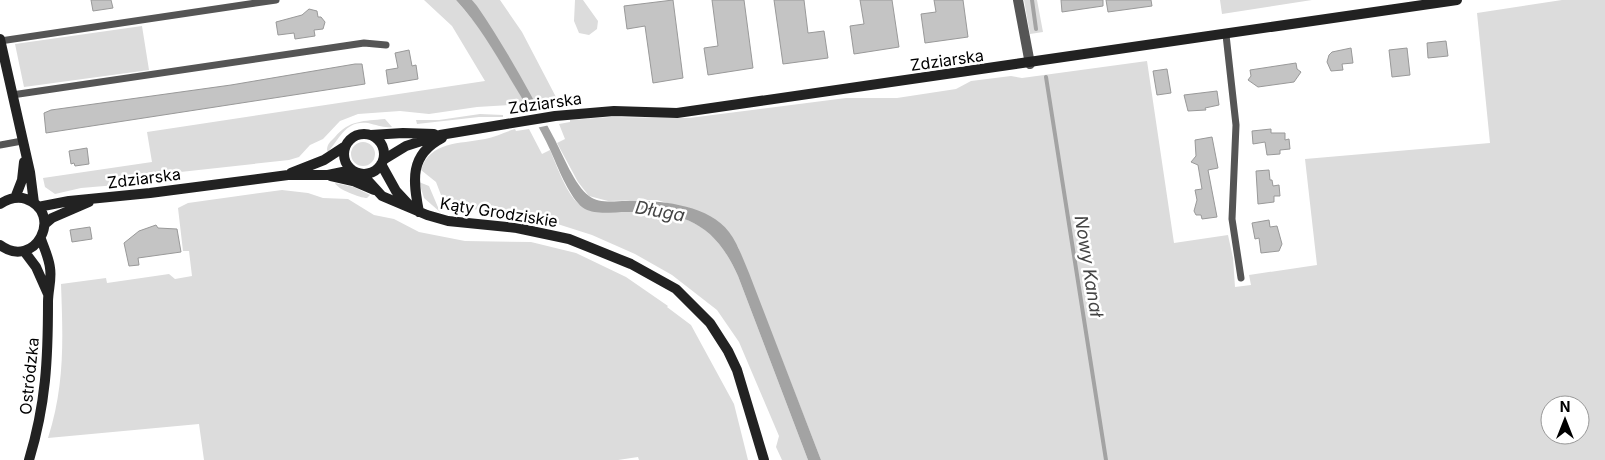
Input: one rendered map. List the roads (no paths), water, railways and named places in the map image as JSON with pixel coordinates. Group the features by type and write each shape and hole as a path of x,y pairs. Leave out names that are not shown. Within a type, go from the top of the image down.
{"street":[{"path":"1018,0 1030,64"},
{"name":"Zdziarska","path":"371,135 403,133 440,134 555,116 614,111 677,114 1030,64 1457,0"},
{"path":"0,40 36,205 45,224 41,239 24,251 12,251 0,245"},
{"path":"415,210 414,180 418,161 434,142 454,132"},
{"path":"382,162 373,172 362,174 352,170 344,160 344,147 352,137 364,134 371,135 380,142 383,148 382,162 396,192 415,210"},
{"name":"Zdziarska","path":"382,162 406,146 440,134"},
{"name":"Zdziarska","path":"288,175 324,160 344,147"},
{"path":"15,198 22,180 25,156"},
{"name":"Zdziarska","path":"36,205 94,200 288,175 328,175 352,170"},
{"name":"Kąty Grodziskie","path":"362,174 377,192 415,210 448,220 517,228 569,239 631,264 676,289 710,323 728,351 737,370 764,460"},
{"path":"328,175 353,181 377,192"},
{"path":"0,204 15,198 36,205"},
{"name":"Zdziarska","path":"45,224 52,218 94,200"},
{"name":"Ostródzka","path":"29,460 43,408 48,355 50,268 41,239"},
{"name":"Ostródzka","path":"24,251 36,267 48,294"}],"lane":[{"path":"0,40 276,0"},
{"path":"1226,35 1236,126 1232,219 1241,278"},
{"path":"12,95 364,44 386,45"},
{"path":"0,145 22,141"}],"water":[{"name":"Długa","path":"456,0 472,0 477,6 517,71 574,177 589,196 602,201 652,201 681,206 708,215 729,232 738,247 749,273 821,460 808,460 738,276 729,258 718,243 694,223 680,218 646,212 594,212 580,206 567,187 531,113 501,63 480,30"}],"waterway":[{"name":"Nowy Kanał","path":"1032,0 1036,29"},
{"name":"Nowy Kanał","path":"1046,77 1106,460"}]}
